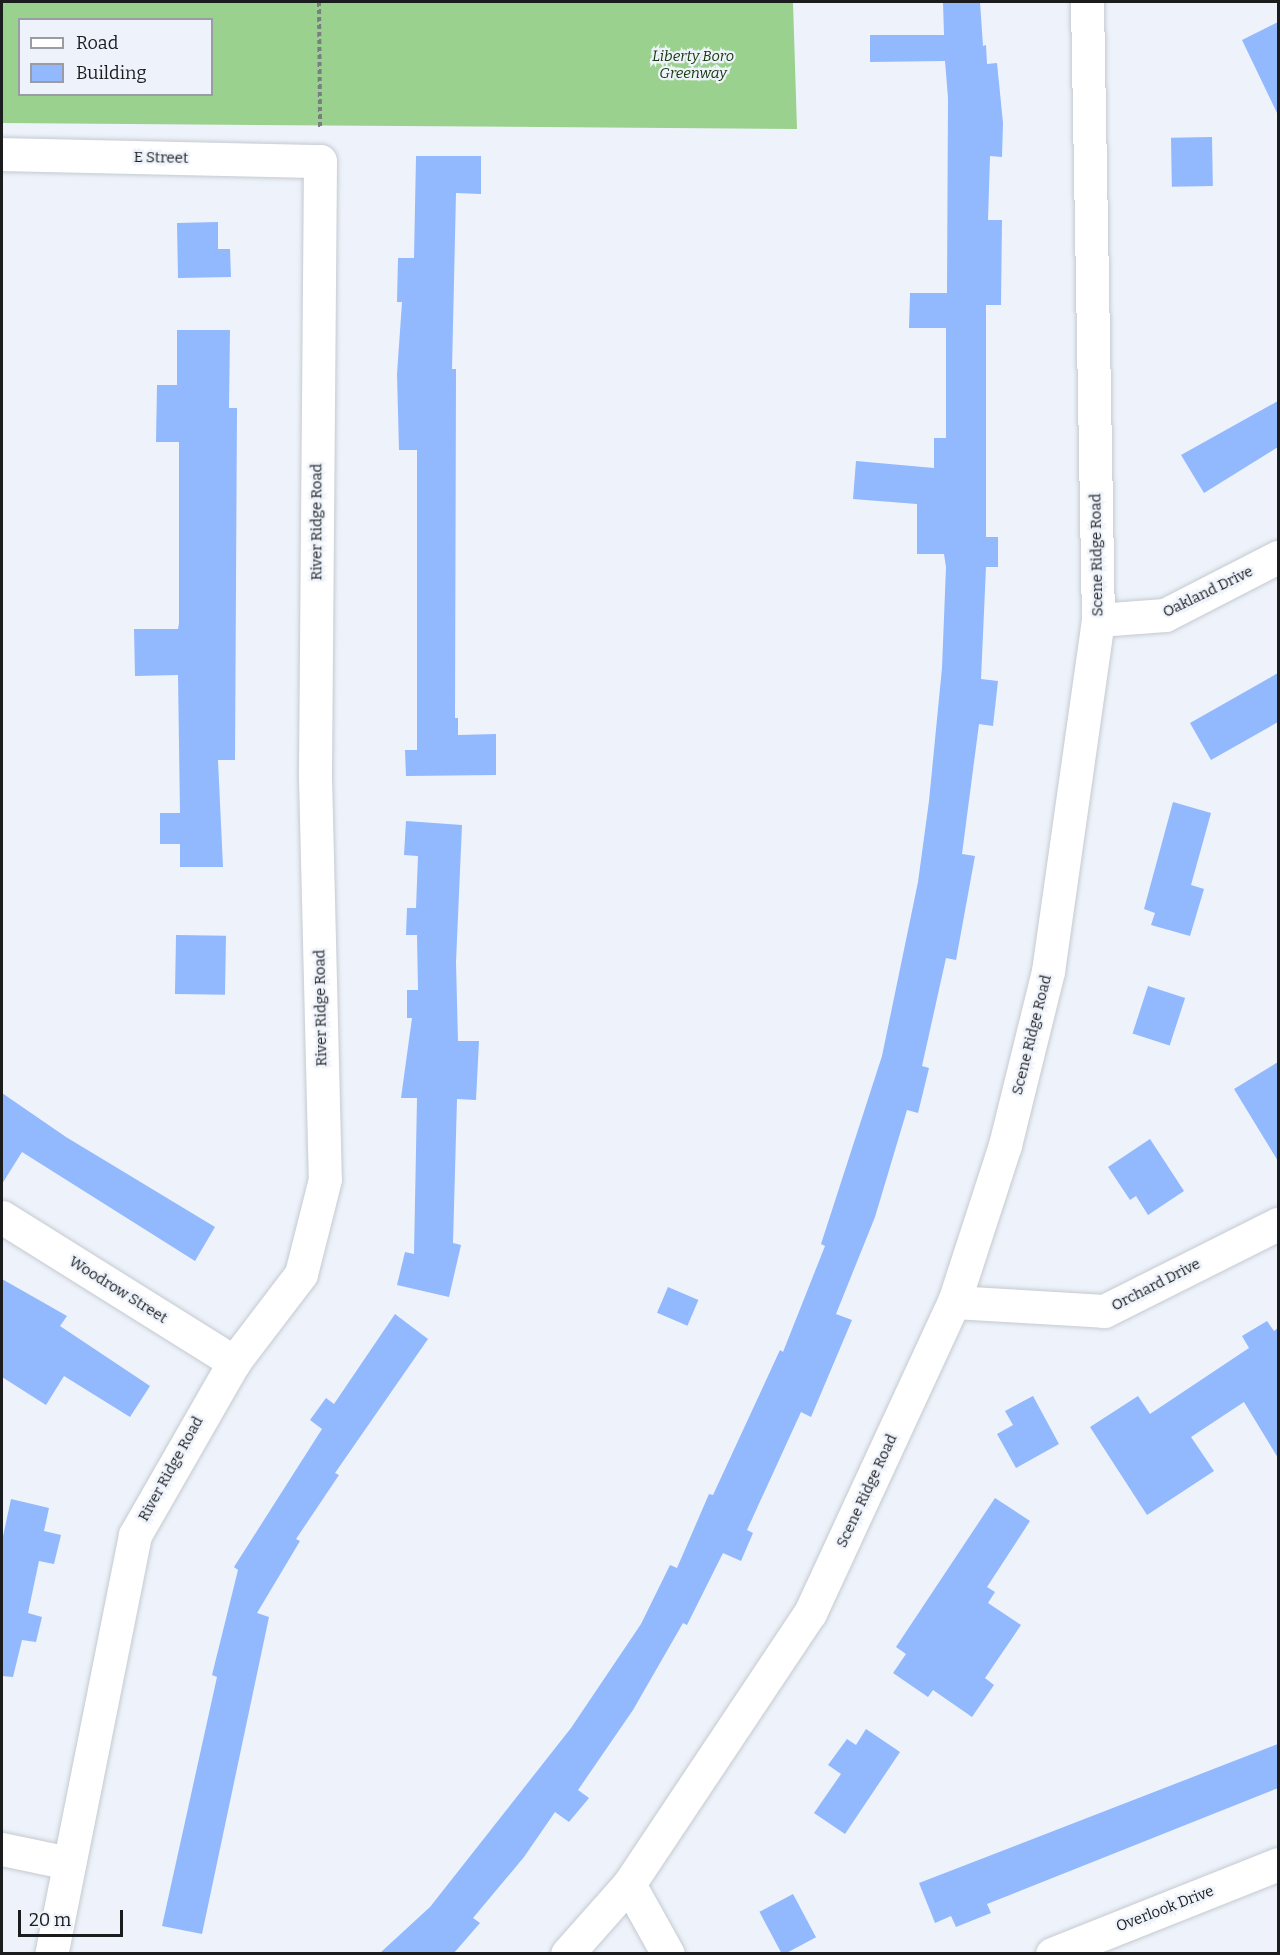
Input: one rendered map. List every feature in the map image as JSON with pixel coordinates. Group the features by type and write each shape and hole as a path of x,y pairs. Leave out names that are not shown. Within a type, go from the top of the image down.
{"street":[{"name":"Scene Ridge Road","path":"567,1953 629,1884 810,1613 954,1302 1005,1145 1048,971 1098,620 1087,2"},
{"name":"E Street","path":"2,154 320,161"},
{"name":"River Ridge Road","path":"51,1953 135,1535 234,1362 301,1274 325,1179 315,777 320,161"},
{"name":"Oakland Drive","path":"1098,620 1165,615 1278,557"},
{"name":"Woodrow Street","path":"2,1217 234,1362"},
{"name":"Orchard Drive","path":"954,1302 1104,1311 1278,1224"},
{"path":"2,1849 69,1863"},
{"name":"Overlook Drive","path":"1052,1953 1278,1864"},
{"path":"629,1884 668,1953"}],"path":[{"path":"319,2 320,161"}],"green space":[{"name":"Liberty Boro Greenway","path":"2,2 793,2 797,129 2,123"}],"building":[{"path":"943,2 980,2 983,46 986,45 987,64 997,63 1003,123 1002,157 990,156 988,220 1002,220 1001,305 986,305 986,537 998,537 998,567 986,567 981,679 998,681 993,726 979,724 962,854 975,856 956,960 946,958 922,1066 929,1068 918,1113 907,1110 875,1217 836,1314 852,1320 811,1417 801,1412 747,1530 753,1533 741,1561 723,1553 687,1625 683,1623 633,1710 578,1790 589,1798 569,1822 555,1812 524,1857 473,1918 480,1923 454,1953 380,1953 430,1907 571,1728 641,1624 670,1565 677,1568 709,1494 713,1495 780,1350 783,1352 825,1246 821,1244 882,1056 918,882 929,801 942,668 946,567 944,554 917,554 917,504 853,499 856,461 934,468 934,438 946,438 946,328 909,328 910,293 947,293 948,98 945,61 870,62 870,35 944,35"},
{"path":"1278,22 1278,115 1242,40"},
{"path":"1212,137 1213,186 1172,187 1171,138"},
{"path":"416,156 481,156 481,194 456,193 452,369 456,369 455,718 458,718 458,735 496,734 496,775 406,776 405,750 417,750 417,450 399,450 397,374 402,302 397,302 398,258 414,258"},
{"path":"218,222 218,249 230,249 231,277 178,278 177,223"},
{"path":"177,330 230,330 229,408 237,408 235,760 218,760 223,867 180,867 180,844 160,844 160,813 180,813 178,675 135,676 134,629 178,629 179,623 179,442 156,442 157,385 177,385"},
{"path":"1278,401 1278,447 1204,493 1181,455"},
{"path":"1278,673 1278,722 1211,760 1190,723"},
{"path":"1173,802 1211,813 1191,885 1204,889 1190,936 1151,925 1155,913 1144,909"},
{"path":"406,821 462,825 456,962 458,1041 479,1041 476,1100 457,1099 453,1243 461,1245 449,1297 397,1285 405,1252 414,1254 417,1098 401,1098 412,1018 407,1018 407,990 418,990 417,935 406,935 407,908 416,908 418,856 404,855"},
{"path":"176,935 226,936 225,995 175,994"},
{"path":"1148,986 1185,998 1170,1046 1133,1034"},
{"path":"1278,1062 1278,1161 1234,1089"},
{"path":"2,1093 66,1137 215,1227 195,1261 22,1152 2,1184"},
{"path":"1150,1139 1184,1191 1148,1215 1136,1196 1130,1200 1108,1167"},
{"path":"2,1279 67,1316 60,1326 150,1386 130,1417 64,1376 46,1405 2,1377"},
{"path":"668,1287 698,1300 687,1326 657,1313"},
{"path":"395,1314 428,1339 335,1473 339,1475 296,1539 300,1541 257,1613 269,1617 202,1934 162,1926 217,1677 212,1675 238,1570 234,1567 322,1429 310,1420 326,1398 334,1404"},
{"path":"1267,1321 1274,1331 1278,1328 1278,1458 1244,1402 1191,1437 1214,1471 1147,1515 1090,1427 1138,1396 1150,1414 1249,1348 1242,1336"},
{"path":"1033,1396 1059,1444 1016,1468 997,1434 1013,1425 1005,1411"},
{"path":"995,1498 1030,1521 987,1587 995,1592 988,1603 1021,1625 985,1678 994,1685 972,1717 933,1690 928,1697 893,1673 906,1654 896,1647"},
{"path":"11,1499 49,1508 44,1531 61,1535 54,1564 39,1561 28,1613 42,1617 36,1642 22,1640 13,1677 2,1676 2,1541"},
{"path":"866,1729 900,1752 845,1834 814,1813 841,1774 828,1765 847,1739 856,1745"},
{"path":"1278,1744 1278,1788 987,1904 991,1913 956,1927 951,1916 935,1923 919,1883"},
{"path":"793,1894 816,1937 782,1954 759,1912"}]}
